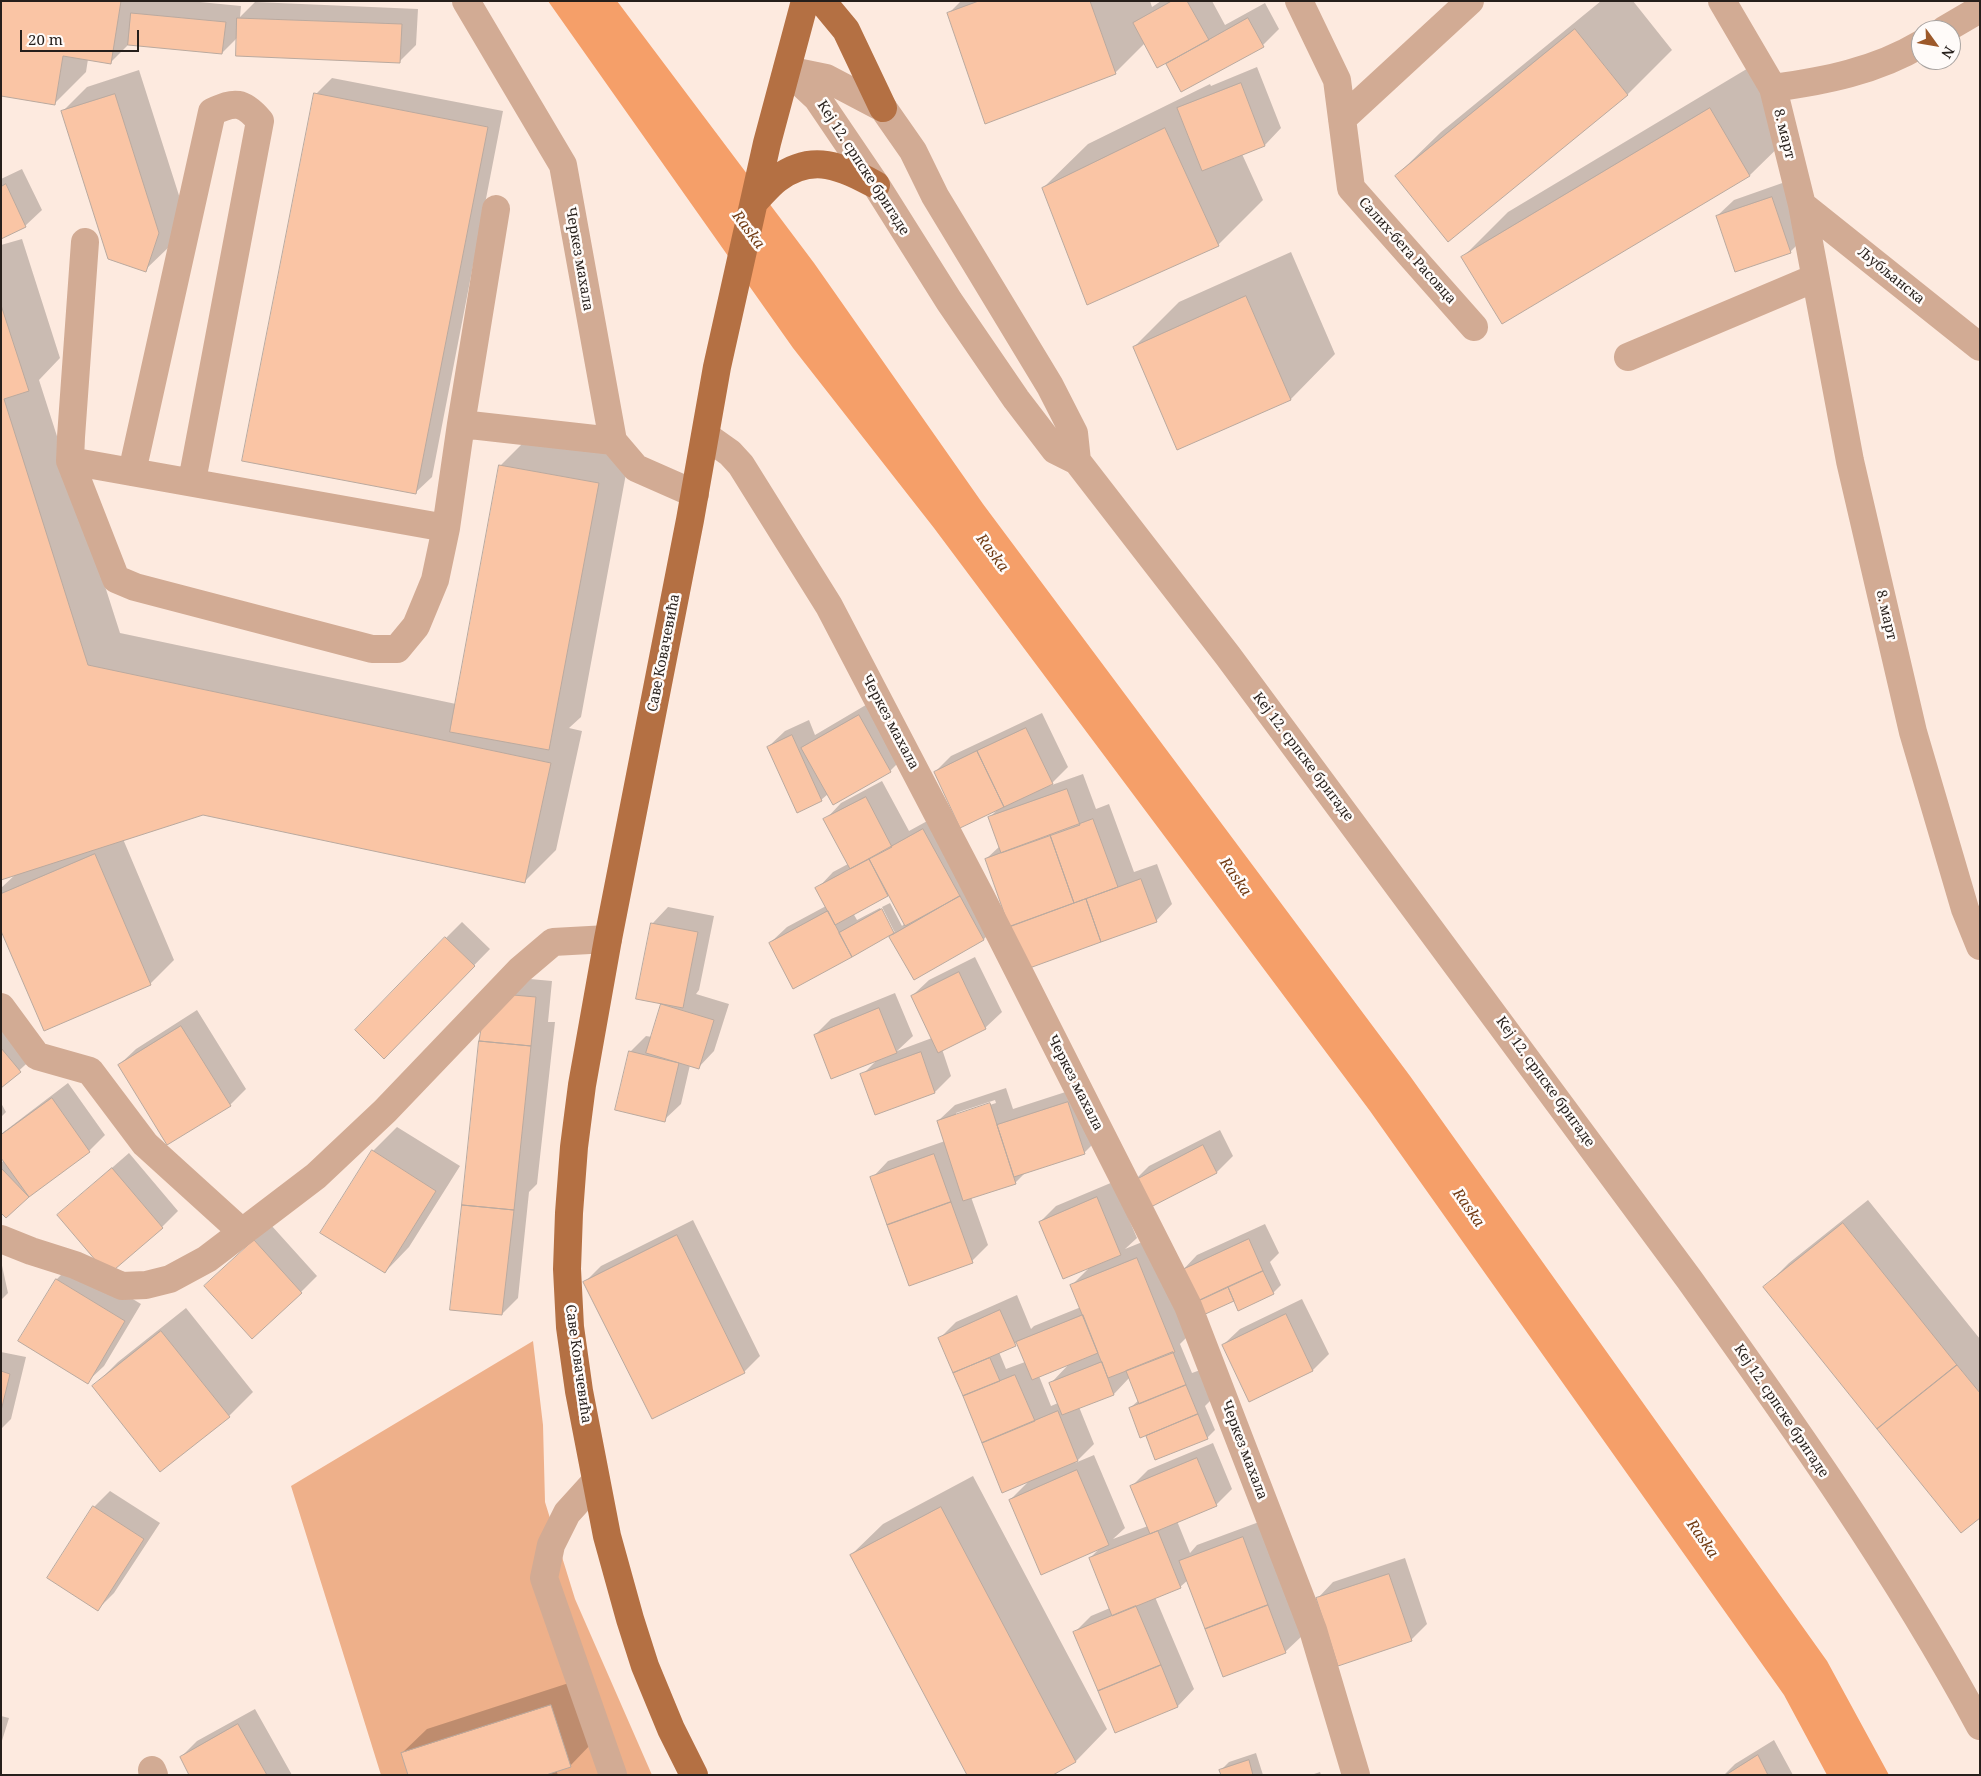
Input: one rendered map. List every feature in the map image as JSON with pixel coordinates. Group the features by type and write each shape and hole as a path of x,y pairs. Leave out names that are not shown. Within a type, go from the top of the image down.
{"main road":[{"name":"Саве Ковачевића","path":"694,1775 671,1729 643,1658 607,1536 596,1481 579,1391 570,1327 567,1269 574,1147 580,1094 608,939 718,367 767,143 804,1"},
{"path":"822,1 846,30 883,108"},
{"path":"755,201 778,178 796,169 827,164 847,170 876,185"}],"street":[{"name":"Черкез махала","path":"466,1 563,165 613,441"},
{"name":"Салих-бега Расовца","path":"1299,1 1337,80 1351,188 1474,327"},
{"path":"1342,119 1470,1"},
{"name":"8. март","path":"1722,1 1773,88 1802,205 1850,461 1912,732 1965,909 1980,946"},
{"path":"1961,20 1980,9"},
{"path":"1773,88 1822,81 1862,69 1911,50"},
{"name":"Кеј 12. српске бригаде","path":"786,70 826,78 883,108 913,151 935,196 1050,386 1074,433 1077,461"},
{"name":"Кеј 12. српске бригаде","path":"786,70 817,98 876,185 948,301 1016,399 1055,450 1077,461 1228,656 1690,1279 1762,1381 1869,1542 1958,1685 1980,1726"},
{"path":"132,472 212,112 227,105 240,104 252,111 260,121 192,481"},
{"name":"Љубљанска","path":"1802,205 1980,347"},
{"path":"85,242 70,461 116,579 135,586 372,649 397,649 416,626 435,580 446,528 496,209"},
{"path":"1628,357 1816,278"},
{"path":"461,424 613,441 636,468 695,494"},
{"name":"Черкез махала","path":"706,436 730,453 741,465 829,606 981,897 1188,1306 1313,1630 1356,1775"},
{"path":"70,461 192,481 446,528"},
{"path":"1,1239 75,1265 122,1286 146,1285 170,1278 207,1259 316,1176 385,1111 520,970 553,942 608,939"},
{"path":"1,1007 37,1056 90,1071 145,1144 242,1232"},
{"path":"596,1481 567,1513 551,1545 544,1578 613,1775"}],"shaded area":[{"path":"533,1341 543,1425 545,1502 575,1599 652,1775 381,1775 291,1486"}],"water":[{"name":"Raska","path":"548,1 617,1 814,263 983,504 1410,1076 1827,1661 1889,1775 1827,1775 1784,1695 1370,1111 934,528 793,348"}],"building":[{"path":"1,1 121,1 111,64 63,56 55,105 1,96"},
{"path":"979,1 1090,1 1116,74 985,124 947,13"},
{"path":"1172,1 1187,1 1209,40 1157,68 1133,23"},
{"path":"131,13 226,22 222,54 128,45"},
{"path":"237,18 402,24 400,63 236,56"},
{"path":"1248,18 1264,47 1181,92 1166,64"},
{"path":"1575,29 1628,95 1448,242 1395,176"},
{"path":"1241,83 1265,146 1202,171 1177,108"},
{"path":"314,93 488,127 416,494 242,461"},
{"path":"115,94 159,233 146,272 108,259 61,111"},
{"path":"1710,108 1750,176 1502,324 1461,257"},
{"path":"1165,128 1219,246 1087,305 1042,188"},
{"path":"6,184 26,227 1,239 1,187"},
{"path":"1772,197 1791,253 1735,272 1716,216"},
{"path":"1246,296 1291,400 1177,450 1133,347"},
{"path":"1,305 29,391 4,399 88,665 551,763 525,883 203,815 1,880"},
{"path":"499,465 599,483 549,750 450,732"},
{"path":"859,715 891,772 833,805 801,748"},
{"path":"1026,728 1053,784 1004,807 977,751"},
{"path":"792,735 822,801 797,813 767,747"},
{"path":"977,751 1004,807 960,828 934,772"},
{"path":"1067,789 1080,825 1001,853 988,817"},
{"path":"866,797 892,847 850,869 823,819"},
{"path":"1093,819 1118,887 1074,903 1050,835"},
{"path":"923,829 960,896 905,926 869,859"},
{"path":"1050,835 1074,903 1009,927 985,859"},
{"path":"95,854 151,985 44,1031 1,931 1,894"},
{"path":"869,859 888,896 835,925 815,888"},
{"path":"1141,879 1157,922 1101,942 1086,899"},
{"path":"960,896 984,940 914,980 889,937"},
{"path":"1086,899 1101,942 1024,970 1009,927"},
{"path":"882,909 894,933 852,957 839,933"},
{"path":"828,911 852,957 793,989 769,943"},
{"path":"651,923 698,932 683,1008 636,999"},
{"path":"445,937 475,966 384,1059 355,1030"},
{"path":"959,972 986,1029 938,1053 911,996"},
{"path":"513,995 536,997 531,1046 479,1041 482,1023"},
{"path":"661,1004 714,1020 699,1069 646,1053"},
{"path":"879,1008 897,1053 831,1079 814,1035"},
{"path":"181,1026 231,1106 167,1145 118,1065"},
{"path":"479,1041 531,1046 514,1210 462,1205"},
{"path":"1,1048 21,1072 1,1088"},
{"path":"629,1051 679,1063 665,1122 615,1110"},
{"path":"921,1052 935,1093 875,1115 860,1074"},
{"path":"52,1098 90,1152 29,1197 1,1158 1,1135"},
{"path":"1068,1102 1085,1154 1014,1177 997,1125"},
{"path":"990,1103 1016,1184 963,1201 937,1121"},
{"path":"1203,1145 1217,1173 1145,1210 1132,1182"},
{"path":"372,1150 436,1191 385,1273 320,1233"},
{"path":"934,1154 951,1202 887,1225 870,1177"},
{"path":"1,1168 29,1197 6,1218 1,1213"},
{"path":"112,1168 163,1228 108,1275 57,1215"},
{"path":"1097,1197 1121,1255 1063,1279 1039,1222"},
{"path":"951,1202 973,1263 909,1286 887,1225"},
{"path":"462,1205 514,1210 502,1315 450,1310"},
{"path":"1843,1223 1957,1365 1877,1429 1763,1287"},
{"path":"677,1235 745,1373 652,1419 583,1282"},
{"path":"1249,1239 1263,1271 1194,1303 1180,1271"},
{"path":"254,1240 302,1293 252,1339 204,1286"},
{"path":"1137,1258 1175,1352 1108,1378 1070,1285"},
{"path":"1263,1271 1274,1294 1238,1311 1228,1287"},
{"path":"56,1279 125,1321 88,1384 18,1341"},
{"path":"1228,1287 1234,1301 1201,1316 1194,1303"},
{"path":"1000,1310 1016,1346 953,1373 938,1338"},
{"path":"1286,1314 1313,1371 1249,1402 1222,1345"},
{"path":"1083,1315 1098,1353 1032,1380 1016,1342"},
{"path":"161,1331 230,1417 160,1472 92,1386"},
{"path":"1173,1352 1186,1385 1139,1404 1126,1371"},
{"path":"990,1358 1000,1381 963,1396 953,1373"},
{"path":"1102,1362 1114,1395 1062,1415 1049,1383"},
{"path":"1957,1365 1980,1393 1980,1518 1961,1533 1877,1429"},
{"path":"1,1371 10,1374 1,1411"},
{"path":"1015,1375 1035,1421 982,1443 963,1396"},
{"path":"1186,1385 1198,1414 1140,1438 1129,1408"},
{"path":"1058,1411 1078,1461 1002,1493 982,1443"},
{"path":"1198,1414 1208,1439 1155,1460 1146,1436"},
{"path":"1197,1458 1217,1506 1150,1534 1130,1486"},
{"path":"1077,1470 1109,1545 1041,1575 1009,1500"},
{"path":"93,1506 144,1539 98,1611 47,1578"},
{"path":"941,1507 1076,1762 1053,1775 967,1775 850,1555"},
{"path":"1158,1531 1181,1588 1112,1616 1089,1558"},
{"path":"1243,1537 1268,1605 1205,1629 1179,1561"},
{"path":"1389,1574 1412,1641 1338,1666 1316,1598"},
{"path":"1268,1605 1286,1653 1223,1677 1205,1629"},
{"path":"1136,1606 1161,1665 1098,1691 1073,1632"},
{"path":"1161,1665 1178,1707 1115,1733 1098,1691"},
{"path":"551,1705 571,1767 546,1775 408,1775 401,1753"},
{"path":"238,1724 267,1775 189,1775 180,1757"},
{"path":"1758,1755 1768,1775 1726,1775"},
{"path":"1249,1760 1253,1775 1221,1775 1219,1770"}]}
